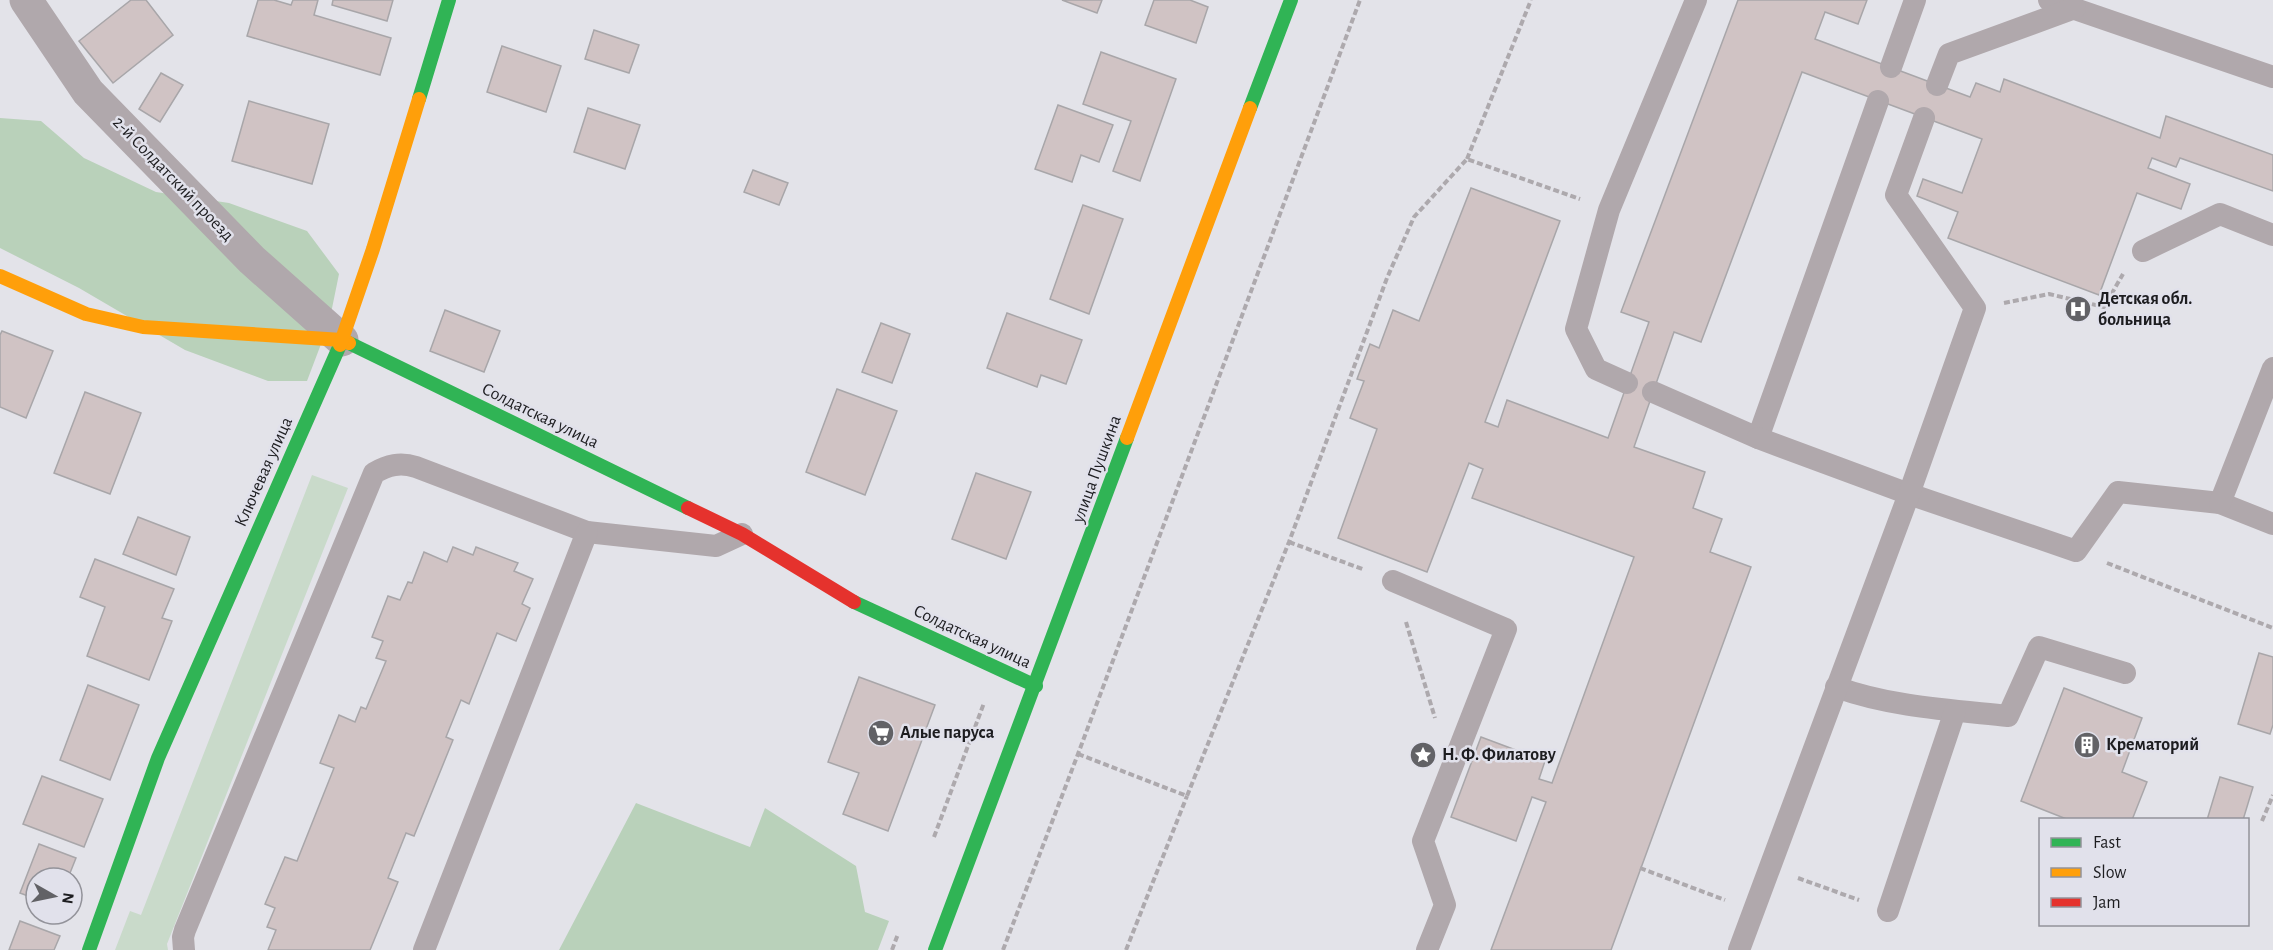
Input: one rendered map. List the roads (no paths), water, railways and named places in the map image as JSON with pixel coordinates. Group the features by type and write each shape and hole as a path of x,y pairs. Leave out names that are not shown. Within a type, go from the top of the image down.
{"street":[{"name":"2-й Солдатский проезд","path":"26,0 88,92 252,260 342,340"},
{"name":"Ключевая улица","path":"89,950 158,758 342,340 374,249 449,0"},
{"name":"улица Пушкина","path":"940,948 1291,0"},
{"name":"Солдатская улица","path":"0,276 86,314 143,327 342,340 742,534 854,602 1036,686"}],"lane":[{"path":"1627,383 1596,369 1576,329 1610,210 1696,0"},
{"path":"1890,67 1915,0"},
{"path":"2049,0 2273,78"},
{"path":"1937,85 1949,54 2075,8"},
{"path":"1758,438 1878,101"},
{"path":"1739,950 1909,494 1975,308 1896,195 1924,118"},
{"path":"2143,251 2220,214 2273,235"},
{"path":"2220,503 2273,368"},
{"path":"1653,392 1758,438 1909,494 2076,551 2118,492 2220,503 2273,525"},
{"path":"184,950 185,930 374,473 386,466 405,464 416,467 587,532 716,546 742,534"},
{"path":"424,950 587,532"},
{"path":"1393,580 1506,629 1423,841 1445,905 1427,950"},
{"path":"1836,687 1863,697 1955,711 2008,716 2039,648 2125,673"},
{"path":"1888,911 1955,711"}],"place":[{"name":"Детская обл. больница","path":"2078,309"},
{"name":"Алые паруса","path":"881,733"},
{"name":"Крематорий","path":"2087,745"},
{"name":"Н. Ф. Филатову","path":"1423,755"}]}
